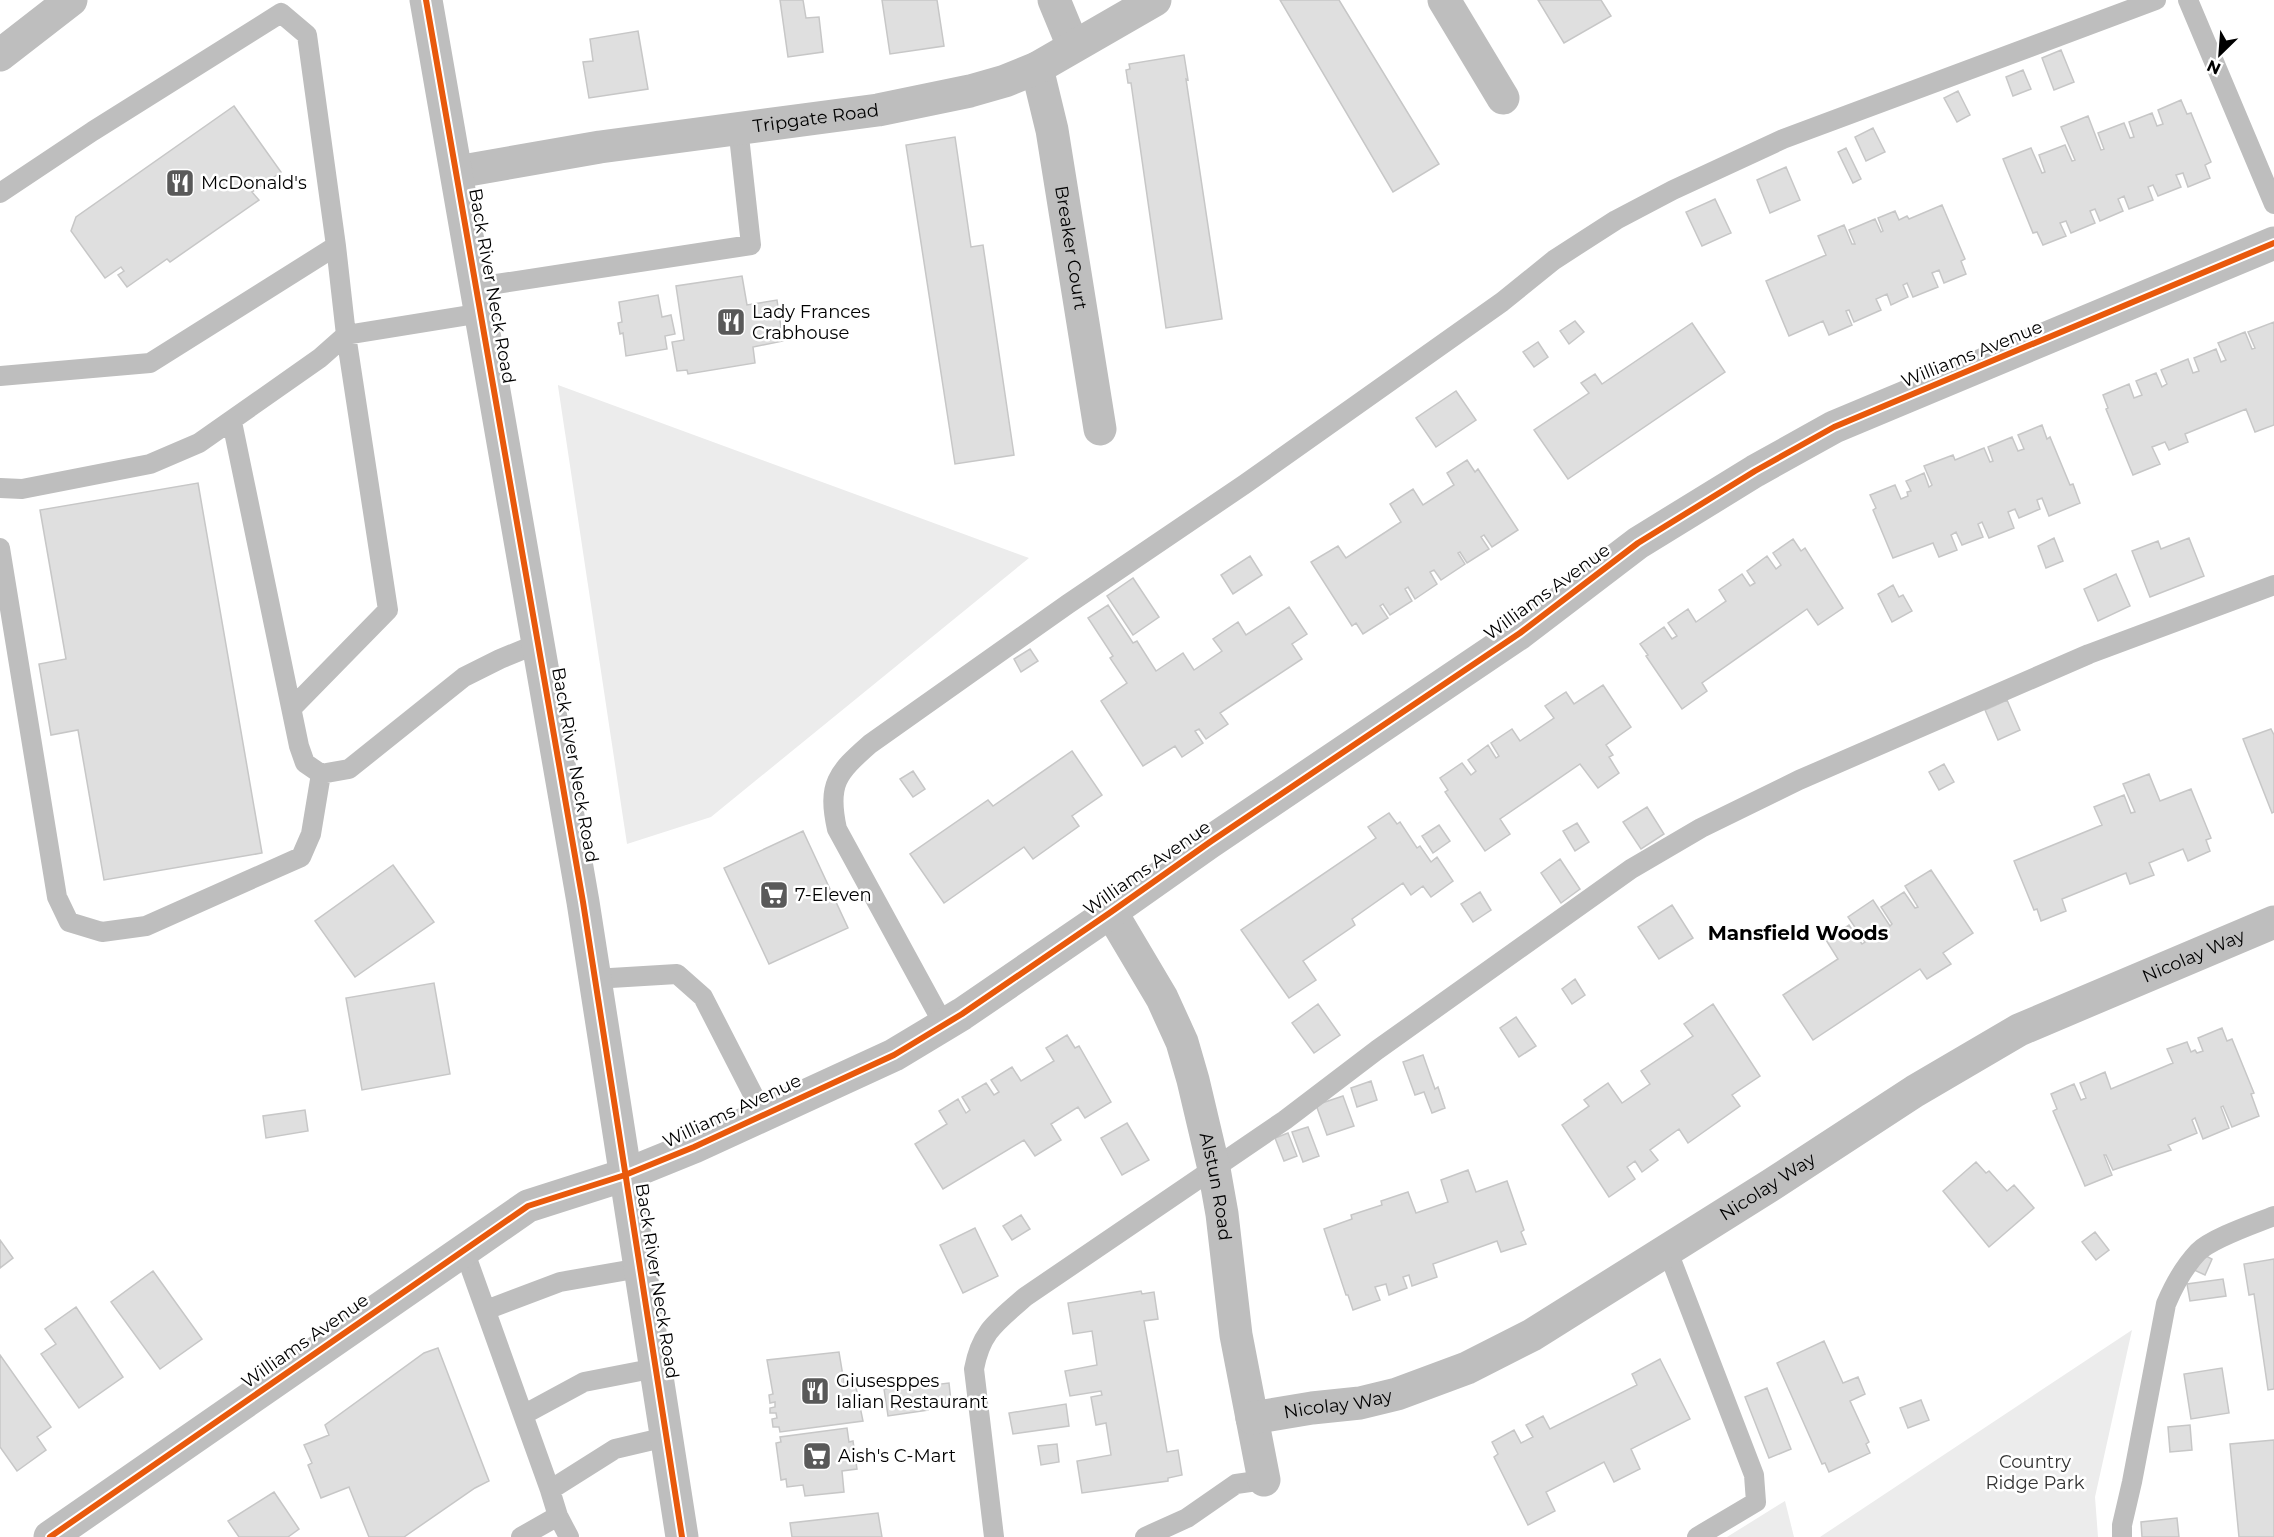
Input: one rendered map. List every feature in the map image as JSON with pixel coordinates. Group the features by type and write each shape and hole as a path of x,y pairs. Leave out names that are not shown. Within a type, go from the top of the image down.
{"street":[{"path":"0,55 71,0"},
{"name":"Back River Neck Road","path":"426,0 539,643 626,1175 682,1537"},
{"path":"1054,0 1073,46"},
{"name":"Tripgate Road","path":"457,172 600,147 878,110 970,91 1005,81 1037,68 1155,0"},
{"path":"1444,0 1503,98"},
{"name":"Breaker Court","path":"1037,68 1052,129 1100,429"},
{"name":"Williams Avenue","path":"50,1537 528,1206 626,1175 694,1147 894,1055 944,1025 1520,633 1638,543 1755,471 1834,428 2274,243"},
{"name":"Alstun Road","path":"1112,912 1162,998 1182,1042 1214,1169 1222,1214 1236,1335 1264,1480"},
{"name":"Nicolay Way","path":"1252,1418 1360,1403 1396,1394 1467,1368 1532,1335 1771,1185 1915,1091 2019,1030 2272,927"}],"lane":[{"path":"944,1025 837,830 831,804 836,783 846,764 870,744 1068,604 1245,484 1502,302 1554,260 1616,220 1673,190 1783,139 2156,0"},
{"path":"2188,0 2274,204"},
{"path":"0,193 93,131 281,13 307,35 346,335 388,610 291,708"},
{"path":"0,488 22,489 150,464 199,443 320,358 346,335 480,300 751,245 738,127"},
{"path":"0,376 150,363 336,246"},
{"path":"232,422 299,746 305,763 321,774 349,769 464,677 539,643"},
{"path":"0,548 57,897 69,922 102,932 146,926 301,857 311,834 321,774"},
{"path":"994,1537 974,1369 977,1349 992,1327 1025,1297 1285,1120 1377,1050 1631,869 1701,828 1799,780 2090,654 2274,585"},
{"path":"594,979 677,974 703,997 763,1114"},
{"path":"2122,1537 2122,1525 2166,1304 2175,1282 2199,1251 2222,1238 2274,1216"},
{"path":"1667,1249 1754,1475 1756,1502 1696,1537"},
{"path":"464,1250 558,1516 569,1537"},
{"path":"486,1310 560,1282 640,1268"},
{"path":"523,1415 585,1382 656,1368"},
{"path":"550,1490 615,1449 666,1437"},
{"path":"1145,1537 1186,1518 1236,1484 1264,1480"},
{"path":"529,1535 558,1516"}],"green space":[{"path":"558,385 1029,558 711,817 627,844"},
{"name":"Country Ridge Park","path":"2132,1330 2095,1497 2098,1537 1820,1537"},
{"path":"1785,1501 1794,1537 1727,1537"}],"building":[{"path":"780,0 803,0 806,18 819,17 823,52 788,57"},
{"path":"882,0 937,0 944,46 890,54"},
{"path":"1280,0 1339,0 1439,164 1393,192"},
{"path":"1538,0 1601,0 1611,16 1564,43"},
{"path":"638,31 648,89 589,98 583,62 593,61 590,39"},
{"path":"2061,50 2074,82 2054,90 2042,58"},
{"path":"1184,55 1222,319 1166,328 1131,83 1128,83 1126,70 1130,69 1129,64"},
{"path":"2023,70 2031,89 2013,96 2006,77"},
{"path":"1958,91 1970,115 1957,122 1944,98"},
{"path":"2181,100 2187,114 2191,113 2211,162 2205,165 2210,178 2188,187 2183,173 2176,175 2181,187 2158,196 2153,185 2148,187 2153,200 2129,209 2124,196 2118,199 2123,211 2100,221 2095,209 2090,211 2095,223 2071,233 2066,221 2060,223 2066,236 2043,245 2037,232 2033,233 2003,159 2031,148 2042,173 2045,172 2039,155 2065,145 2072,161 2075,160 2061,127 2088,116 2101,150 2104,149 2098,133 2124,123 2130,138 2134,137 2129,122 2152,113 2157,126 2163,124 2158,110"},
{"path":"234,106 281,172 252,192 259,200 170,262 167,259 127,287 118,275 124,271 121,267 105,278 71,231 76,217"},
{"path":"1873,128 1885,152 1866,161 1855,137"},
{"path":"955,137 971,247 983,245 1014,455 955,464 906,145"},
{"path":"1846,148 1861,179 1853,183 1838,152"},
{"path":"1786,167 1800,200 1770,213 1757,180"},
{"path":"1715,199 1731,233 1702,246 1686,212"},
{"path":"1942,205 1965,259 1961,261 1966,274 1944,283 1939,270 1932,273 1938,287 1913,297 1907,283 1903,285 1908,297 1891,305 1887,294 1876,299 1881,310 1854,322 1849,310 1846,311 1852,325 1829,335 1823,321 1789,336 1766,281 1826,255 1818,236 1844,225 1852,244 1855,244 1849,230 1875,219 1881,232 1883,231 1878,218 1895,211 1899,220 1907,216 1909,219"},
{"name":"Lady Frances Crabhouse","path":"742,276 747,305 777,300 783,341 753,347 755,363 688,374 687,370 677,371 672,342 684,340 676,286"},
{"path":"658,295 662,317 671,315 675,334 665,336 667,349 626,356 623,333 620,334 618,323 622,322 619,302"},
{"path":"1575,321 1584,332 1569,344 1560,331"},
{"path":"2274,322 2274,425 2255,432 2246,409 2185,434 2188,442 2169,450 2165,442 2152,447 2160,464 2133,475 2106,409 2108,408 2103,395 2129,384 2134,398 2142,395 2136,381 2156,373 2162,387 2167,384 2161,370 2188,359 2193,373 2199,371 2194,358 2216,349 2221,362 2226,360 2218,343 2245,332 2252,349 2255,348 2248,332"},
{"path":"1692,323 1725,372 1568,479 1534,430 1589,393 1581,383 1595,374 1602,384"},
{"path":"1538,342 1548,357 1534,367 1523,352"},
{"path":"1456,391 1476,420 1436,447 1416,418"},
{"path":"2042,425 2047,439 2050,437 2070,485 2073,484 2080,503 2049,516 2042,498 2037,500 2040,509 2019,518 2015,509 2008,512 2014,528 1989,538 1982,522 1978,524 1983,537 1962,545 1956,532 1951,535 1957,550 1939,557 1933,543 1893,558 1873,510 1876,508 1870,495 1895,485 1901,499 1908,496 1907,492 1911,491 1906,481 1924,473 1929,487 1932,485 1924,466 1953,455 1955,460 1984,448 1990,462 1993,461 1988,447 2012,437 2018,451 2024,449 2018,435"},
{"path":"1467,460 1475,472 1478,469 1518,530 1492,547 1484,535 1481,537 1489,549 1467,563 1460,552 1458,553 1465,564 1441,580 1434,570 1430,572 1437,584 1415,599 1408,587 1405,589 1412,601 1390,615 1383,604 1380,606 1388,618 1363,634 1356,623 1352,626 1311,562 1338,546 1346,558 1401,522 1390,504 1413,489 1423,505 1454,485 1447,473"},
{"path":"198,483 262,853 104,880 78,730 51,735 39,664 66,659 40,510"},
{"path":"2054,538 2063,561 2046,568 2038,546"},
{"path":"2189,538 2204,576 2150,597 2132,551 2158,541 2161,549"},
{"path":"1793,539 1801,551 1805,548 1843,608 1818,625 1807,609 1702,683 1707,691 1682,709 1640,644 1664,627 1672,639 1677,636 1668,623 1688,609 1696,622 1726,601 1719,590 1742,574 1750,586 1755,583 1747,571 1767,556 1776,569 1781,565 1773,553"},
{"path":"1250,556 1262,575 1233,594 1221,575"},
{"path":"2116,574 2130,606 2098,621 2084,589"},
{"path":"1133,578 1159,617 1133,635 1107,596"},
{"path":"1893,585 1899,597 1903,595 1912,611 1892,622 1878,594"},
{"path":"1108,605 1133,643 1137,641 1156,671 1183,653 1194,670 1222,651 1213,639 1238,622 1246,635 1289,607 1307,634 1292,644 1302,659 1220,713 1228,724 1206,739 1199,729 1195,731 1203,743 1182,757 1175,746 1143,766 1101,701 1127,683 1110,658 1113,656 1088,618"},
{"path":"1030,649 1038,661 1021,672 1014,659"},
{"path":"1603,685 1631,727 1606,745 1613,755 1609,757 1619,773 1598,788 1580,764 1500,819 1510,834 1485,851 1445,792 1448,790 1440,778 1462,763 1471,775 1476,771 1468,760 1488,745 1496,758 1499,756 1491,743 1512,729 1520,741 1554,718 1545,706 1566,692 1574,704"},
{"path":"2007,700 2020,730 1998,740 1985,710"},
{"path":"2271,729 2274,735 2274,812 2272,813 2243,739"},
{"path":"1072,751 1102,795 1072,816 1079,826 1033,859 1024,847 944,903 910,854 988,800 993,806"},
{"path":"1944,764 1954,782 1939,790 1929,772"},
{"path":"913,771 925,789 913,797 900,779"},
{"path":"2149,774 2160,801 2191,789 2211,838 2206,840 2210,851 2188,861 2183,849 2149,863 2154,875 2130,884 2126,873 2062,899 2066,911 2041,921 2037,909 2034,910 2014,861 2102,825 2094,807 2124,795 2131,813 2135,812 2123,784"},
{"path":"1647,807 1664,834 1641,849 1623,822"},
{"path":"1389,813 1397,824 1400,822 1417,848 1420,846 1431,862 1437,857 1453,881 1431,897 1423,886 1411,895 1403,883 1352,919 1355,925 1303,961 1316,980 1289,998 1241,930 1376,838 1368,827"},
{"path":"1577,823 1589,842 1575,851 1563,831"},
{"path":"1439,825 1450,841 1433,853 1422,836"},
{"path":"803,831 848,928 769,964 724,868"},
{"path":"1560,859 1580,889 1561,903 1541,873"},
{"path":"393,865 434,922 355,977 315,921"},
{"path":"1931,870 1973,933 1943,953 1951,964 1927,979 1920,969 1813,1040 1783,995 1838,959 1826,940 1849,925 1862,944 1865,942 1848,917 1873,900 1890,926 1892,924 1881,907 1904,892 1915,908 1918,907 1905,886"},
{"path":"1480,892 1491,910 1473,922 1461,904"},
{"path":"1672,905 1693,938 1659,959 1638,927"},
{"path":"1575,979 1585,995 1572,1004 1562,989"},
{"path":"434,983 450,1074 362,1090 346,998"},
{"path":"1318,1004 1340,1035 1314,1053 1292,1023"},
{"path":"1713,1004 1760,1076 1732,1095 1740,1106 1688,1143 1679,1129 1650,1150 1658,1160 1642,1172 1635,1161 1627,1167 1635,1179 1609,1197 1562,1125 1589,1106 1584,1100 1608,1083 1622,1103 1650,1084 1641,1071 1693,1036 1684,1024"},
{"path":"1516,1017 1536,1046 1519,1057 1500,1028"},
{"path":"2222,1028 2227,1041 2232,1039 2254,1093 2251,1094 2259,1116 2232,1127 2223,1106 2221,1107 2229,1128 2203,1139 2195,1118 2192,1120 2197,1133 2168,1145 2171,1150 2113,1170 2104,1155 2112,1175 2085,1186 2053,1111 2057,1109 2051,1094 2074,1084 2081,1100 2086,1098 2080,1083 2105,1072 2111,1089 2173,1063 2167,1049 2187,1042 2191,1052 2203,1051 2198,1038"},
{"path":"1067,1035 1075,1048 1079,1046 1111,1102 1085,1118 1078,1107 1051,1124 1061,1140 1035,1156 1024,1140 943,1189 915,1144 947,1124 939,1111 958,1099 966,1113 970,1110 962,1097 986,1083 994,1095 999,1092 991,1080 1012,1067 1021,1081 1054,1061 1046,1048"},
{"path":"1423,1055 1435,1089 1438,1087 1445,1108 1432,1113 1424,1092 1415,1095 1403,1062"},
{"path":"1371,1081 1377,1100 1357,1107 1351,1088"},
{"path":"1343,1096 1354,1126 1327,1135 1316,1105"},
{"path":"305,1110 308,1131 266,1138 263,1116"},
{"path":"1127,1123 1149,1160 1122,1175 1101,1138"},
{"path":"1308,1127 1319,1156 1303,1162 1292,1132"},
{"path":"1288,1133 1297,1156 1284,1161 1275,1138"},
{"path":"1976,1162 1986,1173 1989,1171 2007,1191 2014,1185 2034,1208 1989,1247 1943,1191"},
{"path":"1468,1170 1476,1192 1507,1181 1524,1230 1521,1232 1526,1244 1501,1252 1497,1241 1433,1264 1437,1277 1412,1286 1409,1275 1403,1277 1407,1288 1389,1295 1386,1284 1375,1287 1380,1300 1353,1310 1324,1229 1352,1219 1351,1215 1382,1205 1381,1201 1408,1192 1416,1213 1448,1202 1441,1180"},
{"path":"1021,1215 1030,1229 1012,1240 1003,1226"},
{"path":"975,1228 998,1276 963,1293 940,1245"},
{"path":"2095,1232 2109,1250 2096,1260 2082,1242"},
{"path":"0,1240 13,1258 0,1268"},
{"path":"2202,1254 2212,1259 2205,1275 2194,1270"},
{"path":"2274,1259 2274,1389 2268,1390 2254,1294 2249,1295 2244,1264"},
{"path":"153,1271 202,1339 160,1369 111,1302"},
{"path":"2223,1279 2226,1296 2190,1301 2187,1284"},
{"path":"1141,1291 1142,1294 1154,1292 1158,1319 1144,1321 1167,1452 1178,1450 1182,1475 1168,1478 1168,1481 1082,1493 1077,1461 1111,1455 1106,1423 1096,1425 1091,1397 1102,1395 1101,1391 1070,1396 1065,1371 1097,1365 1092,1331 1073,1334 1068,1303"},
{"path":"76,1307 123,1377 79,1408 41,1354 56,1344 45,1329"},
{"path":"1824,1341 1843,1383 1858,1377 1865,1394 1850,1401 1869,1442 1866,1444 1870,1453 1829,1472 1825,1463 1822,1464 1777,1363"},
{"path":"438,1348 489,1481 475,1488 404,1537 369,1537 349,1487 321,1498 308,1465 312,1463 304,1445 329,1435 325,1425 424,1353"},
{"name":"Giusesppes Ialian Restaurant","path":"839,1352 845,1388 856,1387 863,1421 780,1432 779,1427 773,1427 772,1419 777,1418 776,1413 770,1413 770,1408 775,1407 775,1402 770,1403 769,1395 773,1394 767,1360"},
{"path":"0,1355 51,1427 37,1437 46,1450 17,1471 0,1447"},
{"path":"1660,1359 1690,1419 1631,1449 1640,1469 1614,1482 1604,1462 1546,1492 1555,1511 1528,1525 1494,1457 1498,1454 1492,1442 1514,1430 1521,1443 1533,1437 1526,1425 1543,1416 1550,1429 1637,1385 1632,1374"},
{"path":"2222,1368 2229,1413 2191,1419 2184,1374"},
{"path":"924,1383 924,1386 949,1383 951,1402 928,1406 928,1410 888,1416 884,1389"},
{"path":"1767,1388 1791,1449 1769,1458 1745,1397"},
{"path":"1921,1400 1929,1420 1908,1428 1900,1408"},
{"path":"1066,1404 1069,1426 1013,1434 1009,1413"},
{"path":"2190,1425 2192,1450 2170,1452 2168,1427"},
{"name":"Aish's C-Mart","path":"847,1428 849,1442 853,1441 857,1469 842,1471 844,1492 805,1496 803,1485 787,1487 786,1479 781,1480 776,1443 781,1442 780,1437"},
{"path":"2274,1440 2274,1537 2239,1537 2230,1444"},
{"path":"1057,1444 1059,1462 1041,1465 1038,1446"},
{"path":"274,1492 299,1529 288,1537 239,1537 228,1521"},
{"path":"878,1513 882,1537 792,1537 790,1523"},
{"path":"2177,1518 2179,1537 2142,1537 2141,1522"}],"cycle path":[{"path":"426,0 583,902 682,1537"},
{"path":"50,1537 528,1206 625,1175 694,1147 894,1055 962,1014 1210,842 1520,633 1638,543 1755,471 1834,427 2274,243"}],"place":[{"name":"McDonald's","path":"180,183"},
{"name":"Lady Frances Crabhouse","path":"731,322"},
{"name":"7-Eleven","path":"774,895"},
{"name":"Giusesppes Ialian Restaurant","path":"815,1391"},
{"name":"Aish's C-Mart","path":"817,1456"}],"district":[{"name":"Mansfield Woods","path":"1798,933"}]}
